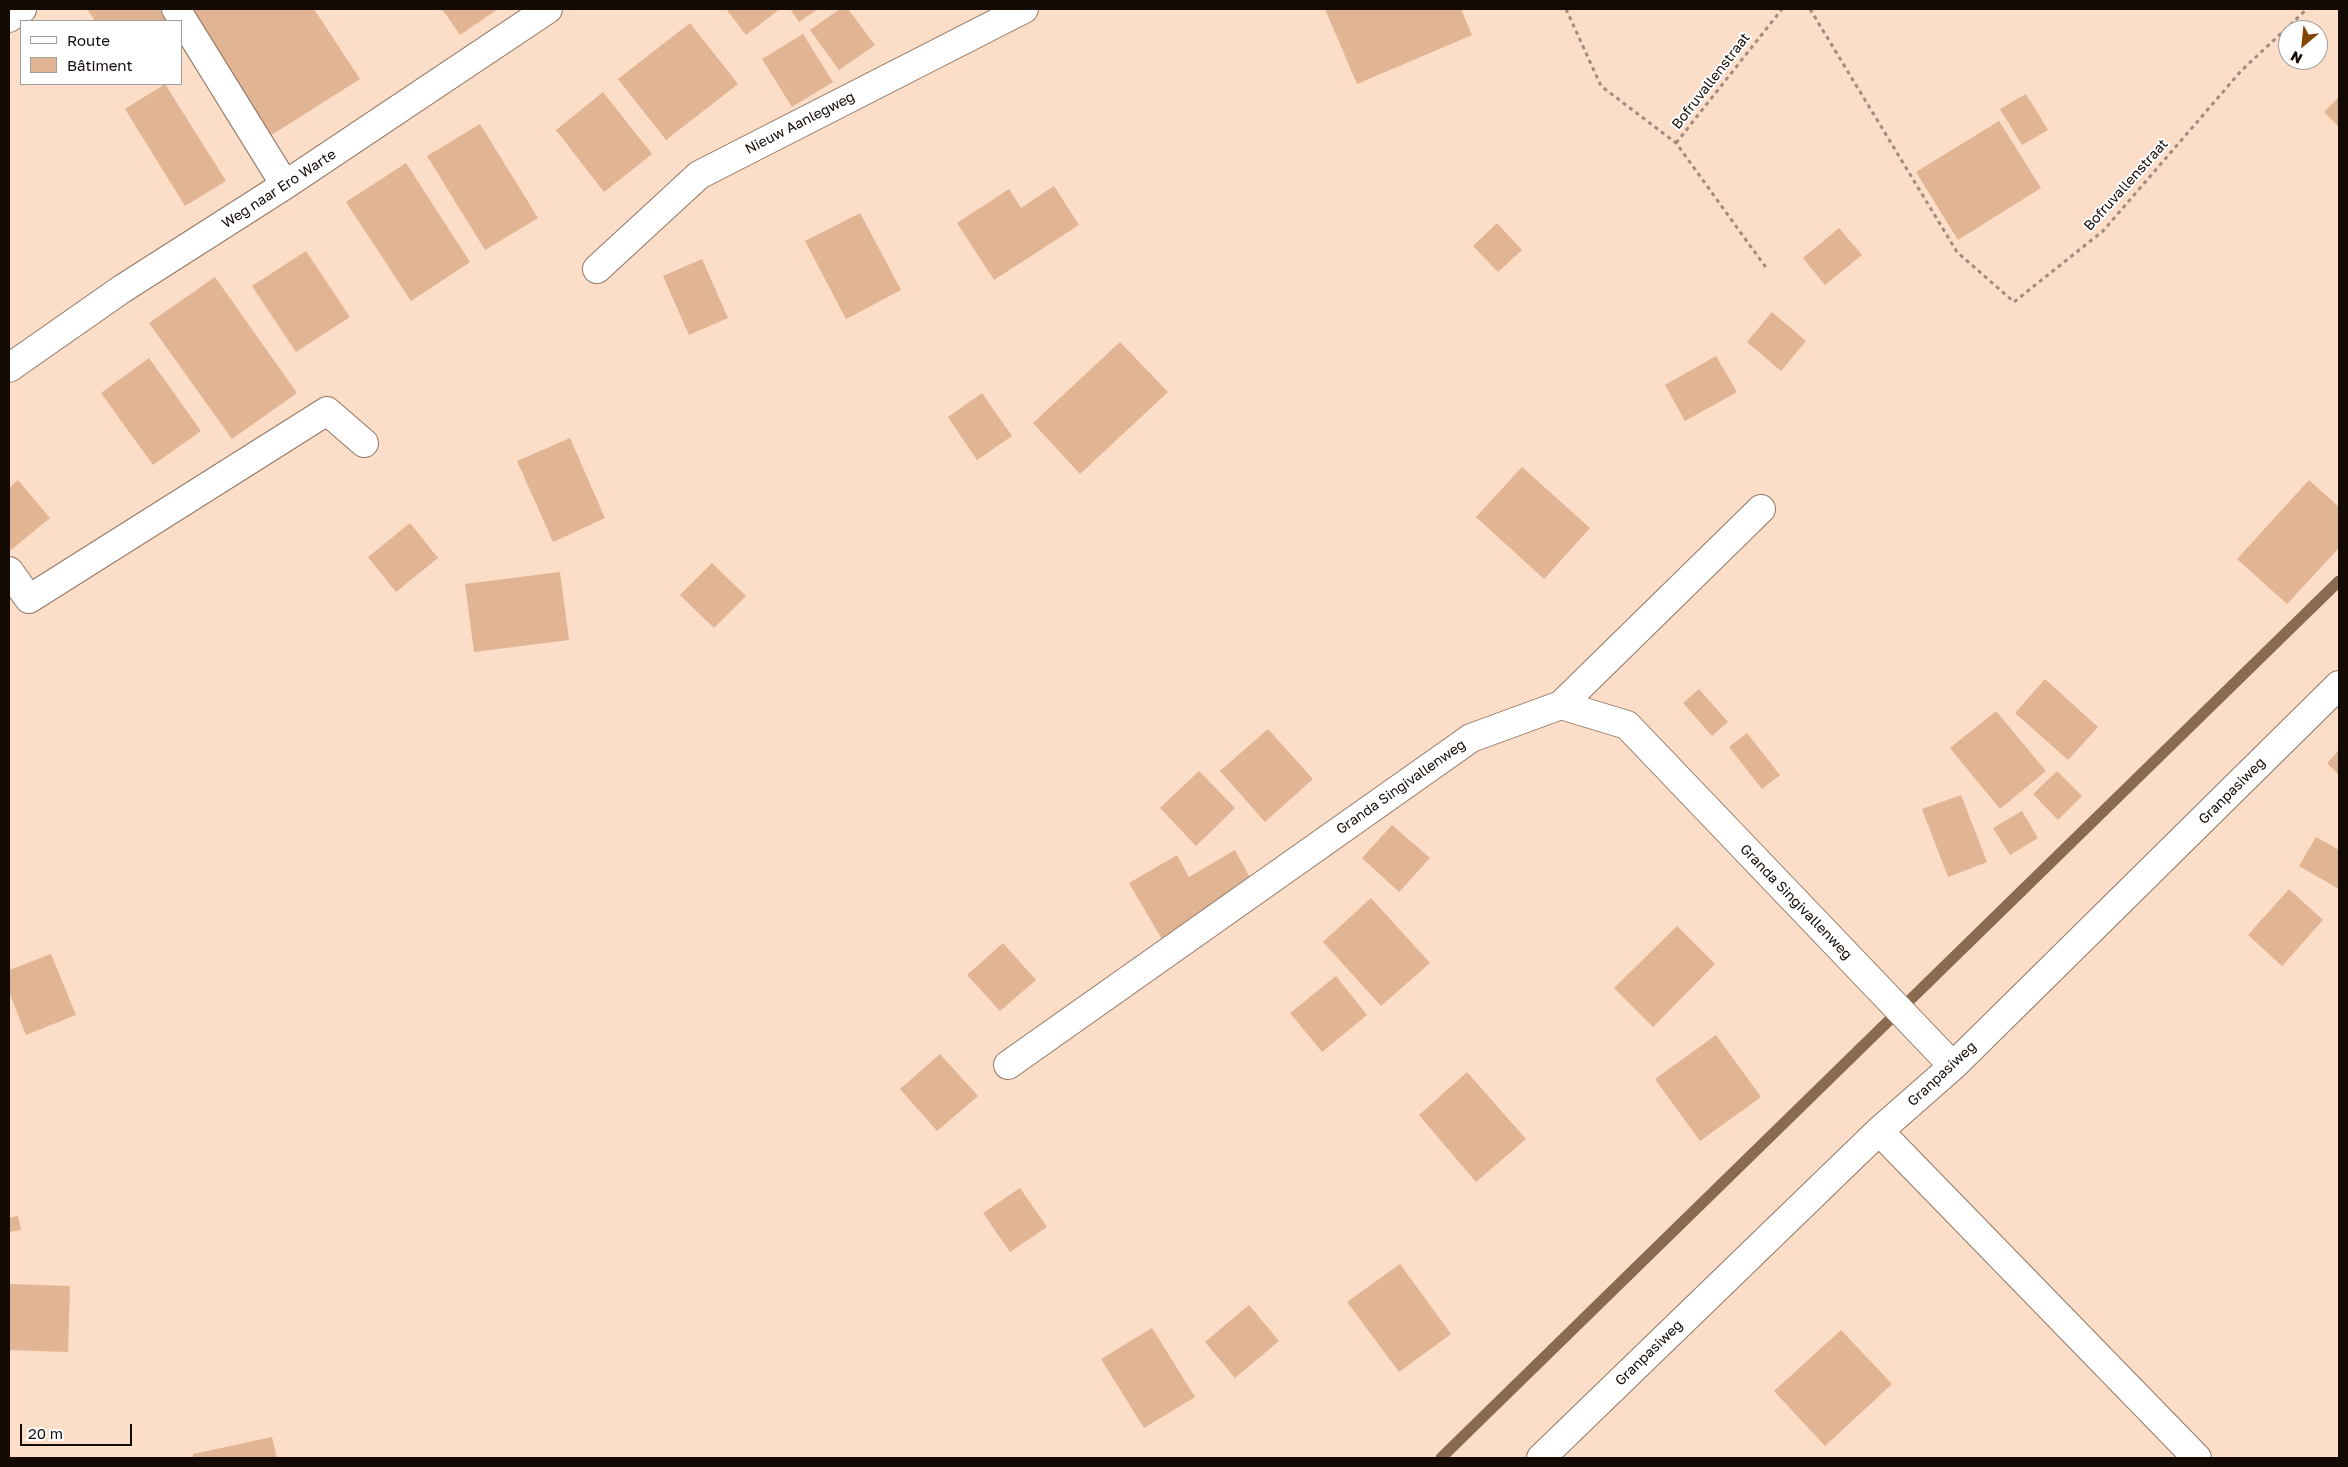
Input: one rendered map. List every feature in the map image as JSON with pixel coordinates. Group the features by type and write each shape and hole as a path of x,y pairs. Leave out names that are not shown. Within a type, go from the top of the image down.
{"street":[{"path":"9,18 22,9"},
{"path":"176,9 285,186"},
{"name":"Weg naar Ero Warte","path":"9,368 122,289 285,186 548,9"},
{"name":"Nieuw Aanlegweg","path":"597,268 700,175 1024,9"},
{"path":"9,571 29,599 327,411 364,443"},
{"path":"1561,705 1761,510"},
{"name":"Granpasiweg","path":"1541,1458 1879,1130 1952,1066 2339,685"},
{"name":"Granda Singivallenweg","path":"1008,1065 1471,738 1561,705 1627,725 1952,1066"},
{"path":"1879,1130 2197,1458"}],"path":[{"path":"1566,9 1601,86 1676,143 1767,268"},
{"name":"Bofruvallenstraat","path":"1676,143 1782,9"},
{"name":"Bofruvallenstraat","path":"1810,9 1957,252 2014,302 2103,231 2241,71 2307,9"}],"building":[{"path":"87,9 166,9 173,20 94,20"},
{"path":"186,9 314,9 360,79 270,136"},
{"path":"442,9 498,9 460,35"},
{"path":"726,9 780,9 746,35"},
{"path":"790,9 818,9 799,22"},
{"path":"840,9 848,9 875,45 839,70 810,30"},
{"path":"1325,9 1461,9 1472,35 1357,84"},
{"path":"690,23 738,84 666,140 618,79"},
{"path":"803,34 833,82 792,107 762,59"},
{"path":"166,85 226,181 185,206 125,109"},
{"path":"603,92 652,154 604,192 556,130"},
{"path":"2026,94 2048,130 2022,145 2000,109"},
{"path":"2339,97 2339,127 2324,112"},
{"path":"1999,121 2041,188 1958,240 1916,172"},
{"path":"480,124 538,218 485,250 427,156"},
{"path":"406,163 470,262 411,301 346,202"},
{"path":"1054,186 1079,225 994,280 957,223 1009,189 1021,208"},
{"path":"860,213 901,290 846,319 805,241"},
{"path":"1497,223 1522,250 1498,272 1473,246"},
{"path":"1839,228 1862,255 1825,285 1803,258"},
{"path":"306,251 350,317 296,352 252,286"},
{"path":"702,259 728,318 689,335 663,276"},
{"path":"215,277 297,393 232,439 149,323"},
{"path":"1772,312 1806,341 1781,371 1747,342"},
{"path":"1120,342 1168,392 1080,474 1033,423"},
{"path":"1716,356 1737,392 1685,421 1665,385"},
{"path":"149,358 201,431 153,465 101,393"},
{"path":"982,393 1012,436 977,460 948,417"},
{"path":"570,438 605,518 553,542 517,461"},
{"path":"1522,467 1590,528 1544,579 1476,517"},
{"path":"18,480 50,518 11,550 9,547 9,488"},
{"path":"2309,480 2339,507 2339,548 2287,604 2237,559"},
{"path":"410,523 438,558 396,592 368,557"},
{"path":"712,563 746,596 714,628 680,595"},
{"path":"560,572 569,640 474,652 465,584"},
{"path":"2045,679 2098,727 2068,760 2015,713"},
{"path":"1699,689 1728,722 1712,736 1683,703"},
{"path":"1996,711 2046,771 2000,809 1950,748"},
{"path":"1268,729 1313,779 1265,822 1220,771"},
{"path":"1747,733 1780,775 1762,789 1729,747"},
{"path":"2339,750 2339,775 2327,763"},
{"path":"1199,771 1235,808 1196,846 1160,808"},
{"path":"2057,771 2082,796 2058,820 2033,794"},
{"path":"1961,795 1987,862 1948,877 1922,809"},
{"path":"2022,811 2038,838 2010,855 1993,828"},
{"path":"1392,825 1430,858 1399,892 1362,858"},
{"path":"2316,837 2339,850 2339,889 2299,866"},
{"path":"1235,850 1254,885 1163,941 1129,883 1177,855 1189,877"},
{"path":"2289,889 2323,920 2282,966 2248,935"},
{"path":"1371,898 1430,963 1381,1006 1323,942"},
{"path":"1677,926 1715,964 1653,1027 1614,988"},
{"path":"1003,943 1036,980 1000,1011 967,975"},
{"path":"51,954 76,1015 26,1035 9,992 9,970"},
{"path":"1336,976 1367,1015 1322,1052 1290,1013"},
{"path":"1716,1035 1761,1097 1700,1141 1655,1079"},
{"path":"940,1054 978,1096 937,1131 900,1089"},
{"path":"1467,1072 1526,1139 1476,1182 1419,1115"},
{"path":"1020,1188 1047,1227 1010,1252 983,1213"},
{"path":"18,1216 21,1230 9,1232 9,1218"},
{"path":"1400,1264 1451,1334 1399,1372 1347,1302"},
{"path":"9,1284 70,1286 68,1352 9,1350"},
{"path":"1249,1305 1279,1341 1235,1378 1205,1342"},
{"path":"1152,1328 1195,1397 1144,1428 1101,1359"},
{"path":"1841,1330 1892,1384 1825,1446 1774,1391"},
{"path":"272,1437 277,1458 193,1458 193,1454"}],"waterway":[{"path":"1441,1458 2339,581"}]}
